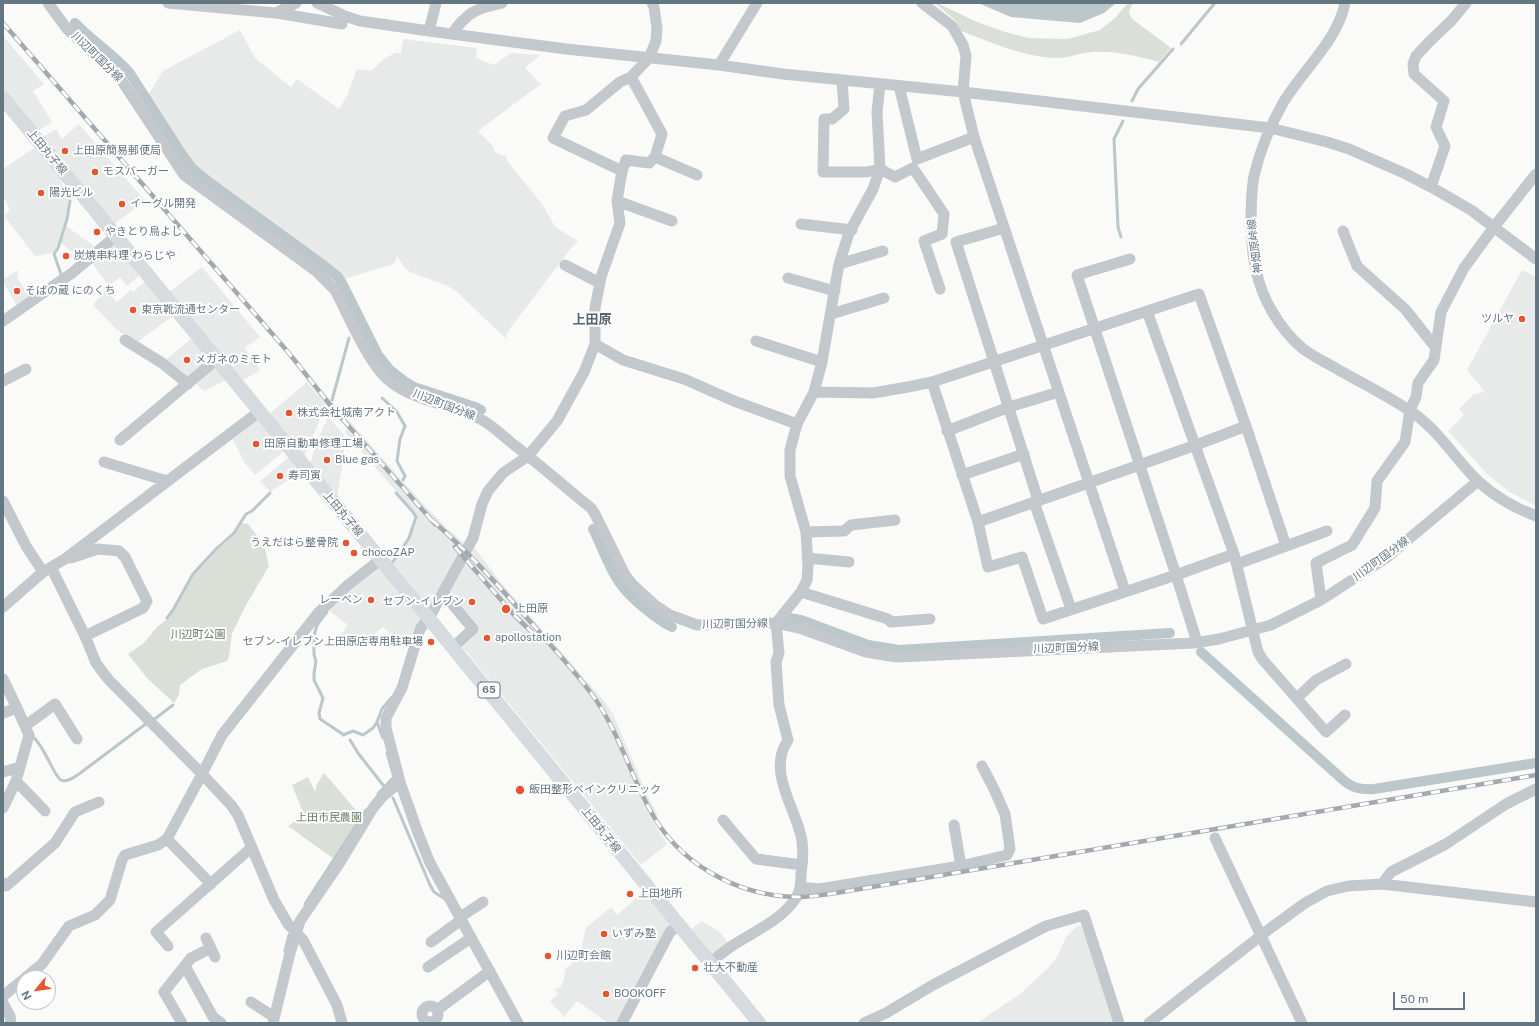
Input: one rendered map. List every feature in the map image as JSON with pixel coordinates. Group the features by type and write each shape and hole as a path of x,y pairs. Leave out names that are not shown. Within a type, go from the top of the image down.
{"main road":[{"name":"上田丸子線","path":"3,98 260,411 307,471 453,647 678,926 759,1023"}],"street":[{"name":"川辺町国分線","path":"48,3 68,29 120,78 184,175 316,271 331,284 372,358 384,376 398,387 410,393 458,409 483,421 528,456 591,508 625,575 632,584 654,605 670,615 697,625 776,623 802,629 866,652 897,657 1197,642 1253,631 1271,625 1321,600 1386,558 1478,481"},
{"path":"168,3 276,13 342,24"},
{"path":"276,13 296,3"},
{"path":"317,3 360,21 429,32 720,65 783,74 962,92 1270,128 1327,142 1387,164 1471,210 1536,258"},
{"path":"429,32 436,3"},
{"path":"452,34 460,22 474,10 502,3"},
{"path":"622,171 553,138 565,116 586,110 620,82 631,78 649,58 656,41 657,28 652,3"},
{"path":"720,65 757,3"},
{"path":"922,3 952,26 962,41 966,56 962,92 974,137 1125,591"},
{"name":"神畑原峠線","path":"1345,3 1338,24 1330,39 1284,103 1270,128 1261,151 1254,177 1251,208 1252,241 1256,270 1263,292 1270,307 1289,336 1303,349 1410,410 1440,437 1478,481"},
{"path":"1431,187 1445,146 1436,126 1444,101 1414,74 1414,64 1416,56 1452,20 1466,3"},
{"path":"518,1023 487,974 471,938 430,863 400,782 386,728 386,718 402,688 420,629 429,618 443,594 473,538 482,504 488,492 504,473 528,456 556,421 584,372 595,344 595,308 600,283 620,223 617,201 622,171 626,160 649,163 655,156 662,134 631,78"},
{"path":"842,80 844,109 832,119 824,119 823,172 867,172 880,170 895,177 913,168 944,214 942,234 924,240 940,289"},
{"path":"710,963 729,948 779,918 797,897 800,887 802,865 800,833 784,790 780,763 783,747 788,740 779,705 776,662 779,653 776,623 801,592 807,580 808,566 806,532 790,476 790,450 797,424 814,392 822,362 840,264 849,233 873,189 880,170 877,112 880,84"},
{"path":"899,86 917,159 974,137"},
{"path":"655,156 697,176"},
{"path":"1321,600 1316,563 1352,545 1375,508 1377,481 1405,442 1410,410 1416,397 1418,383 1434,360 1441,312 1464,268 1536,174"},
{"path":"617,201 672,220"},
{"path":"801,224 852,230"},
{"path":"1004,228 956,242 1024,454 1036,501 1071,609"},
{"path":"1343,231 1357,266 1405,309 1436,348"},
{"path":"3,321 72,273 116,236"},
{"path":"840,264 883,251"},
{"path":"1130,259 1077,275 1197,642"},
{"path":"565,266 600,283"},
{"path":"788,278 835,291"},
{"path":"814,392 873,393 908,388 932,382 1199,294 1246,426 1286,546"},
{"path":"831,314 884,298"},
{"path":"1147,311 1196,445 1235,559 1258,652 1263,660 1326,732 1345,715"},
{"path":"125,340 162,363 188,384"},
{"path":"756,341 822,362"},
{"path":"595,344 629,362 684,379 734,401 797,424"},
{"path":"120,440 217,359"},
{"path":"3,380 26,369"},
{"path":"932,382 978,522 988,567 1022,557 1043,619 1176,575 1286,546 1327,531"},
{"path":"947,431 1009,407 1059,392"},
{"path":"3,607 47,569 65,559 260,411"},
{"path":"978,522 1246,426"},
{"path":"962,475 1024,454"},
{"path":"104,462 167,481"},
{"path":"1478,481 1501,500 1513,507 1536,516"},
{"path":"3,501 26,546 47,569 85,636 96,663 108,679 231,804 238,814 274,900 288,924 303,940 337,1005 342,1023"},
{"path":"806,532 844,531 851,525 895,520"},
{"path":"65,559 98,549 119,551 125,557 147,601 143,608 85,636"},
{"path":"807,558 849,562"},
{"path":"35,970 42,964 69,926 95,915 110,900 122,860 125,855 158,845 167,839 222,735 320,612 348,585 381,559"},
{"path":"801,592 888,619 891,622 930,619"},
{"path":"443,594 473,629 453,647"},
{"path":"1297,698 1316,680 1346,664"},
{"path":"3,679 29,735 16,781 3,808"},
{"path":"25,726 55,704 77,739"},
{"path":"3,713 17,708"},
{"path":"800,887 819,889 961,866 1008,855 1010,849 1005,814 982,766"},
{"path":"3,772 20,767"},
{"path":"16,781 45,811"},
{"path":"251,1002 274,1020 300,921 339,864 373,808 382,797 400,782"},
{"path":"1382,884 1391,872 1446,844 1506,804 1536,789"},
{"path":"3,883 6,886 55,843 76,812 99,802"},
{"path":"723,820 756,859 802,865"},
{"path":"954,825 961,866"},
{"path":"1215,838 1302,1023"},
{"path":"167,839 211,884"},
{"path":"168,946 156,932 252,848"},
{"path":"1149,1023 1260,936 1305,903 1327,891 1348,886 1382,884 1536,902"},
{"path":"431,942 461,920 462,916 483,902"},
{"path":"864,1023 886,1014 933,985 1046,926 1084,915 1120,1023"},
{"path":"622,1023 670,932 678,926"},
{"path":"428,966 471,938"},
{"path":"182,1023 164,992 191,958 211,948"},
{"path":"185,966 213,1017 221,1023"},
{"path":"437,1010 487,974"},
{"path":"3,996 16,985"},
{"path":"3,1003 10,1016 11,1023"}],"shaded area":[{"path":"978,3 1116,3 1104,13 1080,23 1011,17"},
{"path":"240,30 255,58 291,87 297,79 339,109 347,96 357,69 371,71 385,58 395,53 401,53 403,39 477,48 476,58 494,65 511,53 540,55 525,68 541,84 478,131 494,147 494,151 501,155 505,155 508,162 542,204 554,225 578,241 571,248 506,334 507,340 456,291 448,286 410,272 405,268 397,256 394,264 344,279 339,272 208,180 194,166 183,152 148,95 163,71"},
{"path":"3,36 44,84 33,91 52,122 36,132 3,91"},
{"path":"79,124 145,201 113,225 41,138 56,129 62,139"},
{"path":"34,148 60,177 62,186 69,195 66,218 56,248 53,253 35,256 4,216 10,209 3,196 3,169"},
{"path":"66,226 94,246 81,259 60,242"},
{"path":"110,244 119,248 140,275 127,286 120,277 109,286 91,262"},
{"path":"202,267 260,337 245,348 260,370 242,381 169,292"},
{"name":"そばの蔵 にのくち","path":"18,270 17,277 30,298 17,306 3,284 3,279"},
{"path":"1522,270 1536,277 1536,506 1508,491 1487,474 1448,431 1464,415 1459,409 1474,394 1485,392 1467,370"},
{"name":"東京靴流通センター","path":"146,281 174,315 136,343 117,330 93,305 106,289 117,302 131,290 133,292"},
{"name":"メガネのミモト","path":"192,338 208,359 208,363 187,380 164,361"},
{"path":"214,367 226,380 204,391 194,382"},
{"path":"307,382 326,404 329,398 425,506 448,529 465,544 475,548 498,579 605,702 613,714 648,797 658,816 652,820 667,844 641,865 460,644 477,630 448,595 433,603 423,600 393,563 409,538 417,517 345,432 347,428 326,405 304,458 269,414"},
{"name":"Blue gas","path":"328,417 344,435 344,455 337,497 310,464 315,446"},
{"name":"田原自動車修理工場","path":"256,418 284,451 255,475 244,462 231,436"},
{"name":"寿司寅","path":"289,457 301,472 270,492 260,481"},
{"path":"380,566 423,620 414,627 410,641 404,645 383,627 364,642 354,633 343,647 337,640 348,625 327,609"},
{"path":"643,892 670,925 618,1023 608,1023 577,1001 564,1017 550,1001 558,994 555,990 561,986 564,979 565,970 580,955 586,928 611,907 617,915"},
{"path":"702,921 721,933 728,944 712,956 690,930"},
{"path":"1078,925 1084,927 1115,1023 977,1023 1020,994 1050,966 1058,955 1066,937"}],"green space":[{"path":"935,3 977,22 1005,32 1029,38 1068,39 1100,30 1115,18 1128,3 1133,3 1129,11 1131,18 1171,48 1159,62 1109,52 1092,52 1058,58 1041,57 1006,48 961,31 957,22"},
{"name":"川辺町公園","path":"242,523 248,524 264,545 269,566 245,607 232,634 227,661 202,669 180,685 179,695 174,703 147,678 128,654 144,643 157,627 170,617 194,575 217,550 235,534"},
{"name":"上田市民農園","path":"324,773 361,816 334,859 288,826 304,815 292,785 308,777 315,792 317,784"}],"waterway":[{"path":"1181,44 1214,4 1212,3"},
{"path":"75,23 129,72 192,168 338,277 378,355 390,370 414,387 481,410"},
{"path":"1132,101 1138,89 1173,49"},
{"path":"1121,237 1118,227 1114,139 1123,121"},
{"path":"61,274 54,254 58,248 67,219 70,201"},
{"path":"332,400 349,338"},
{"path":"382,398 397,412 405,426 400,439 397,461 405,476 403,480"},
{"path":"167,618 193,574 216,549 234,533 246,514 252,511 270,493"},
{"path":"392,563 409,538 416,517 396,493"},
{"path":"593,529 615,576 623,588 643,607 672,627"},
{"path":"327,612 318,624 315,631 314,657 316,661 314,680 323,698 319,713 320,719 344,735"},
{"path":"788,618 801,620 868,645 899,650 1170,633"},
{"path":"1201,652 1342,779 1357,788 1374,789 1536,763"},
{"path":"383,738 377,722 382,709 392,697"},
{"path":"152,721 173,705"},
{"path":"343,735 353,731 363,735 373,728 377,722"},
{"path":"34,738 42,748 56,774 61,780 66,781 79,774 147,723"},
{"path":"350,740 358,753 383,785"},
{"path":"378,794 394,777 387,753"},
{"path":"393,798 430,885 434,892 445,899"},
{"path":"305,904 366,810"},
{"path":"285,951 289,935"}],"railway":[{"path":"3,23 288,352 331,406 435,524"},
{"path":"432,520 461,547 502,590 590,691 611,726 649,808 661,828 675,845 692,860 711,873 731,883 752,890 774,895 797,897 826,894 1536,775"},
{"path":"455,547 515,616 537,637"}],"place":[{"name":"上田原簡易郵便局","path":"65,151"},
{"name":"モスバーガー","path":"95,172"},
{"name":"陽光ビル","path":"41,193"},
{"name":"イーグル開発","path":"122,204"},
{"name":"やきとり鳥よし","path":"97,232"},
{"name":"炭焼串料理 わらじや","path":"66,256"},
{"name":"そばの蔵 にのくち","path":"17,291"},
{"name":"東京靴流通センター","path":"133,310"},
{"name":"ツルヤ","path":"1522,319"},
{"name":"メガネのミモト","path":"187,360"},
{"name":"株式会社城南アクト","path":"289,413"},
{"name":"田原自動車修理工場","path":"256,444"},
{"name":"Blue gas","path":"327,460"},
{"name":"寿司寅","path":"280,476"},
{"name":"うえだはら整骨院","path":"346,543"},
{"name":"chocoZAP","path":"354,553"},
{"name":"レーベン","path":"371,600"},
{"name":"セブン-イレブン","path":"472,602"},
{"name":"上田原","path":"506,609"},
{"name":"apollostation","path":"487,638"},
{"name":"セブン-イレブン上田原店専用駐車場","path":"431,642"},
{"name":"飯田整形ペインクリニック","path":"520,790"},
{"name":"上田地所","path":"630,894"},
{"name":"いずみ塾","path":"604,934"},
{"name":"川辺町会館","path":"548,956"},
{"name":"壮大不動産","path":"695,968"},
{"name":"BOOKOFF","path":"606,994"}],"district":[{"name":"上田原","path":"592,320"}]}
